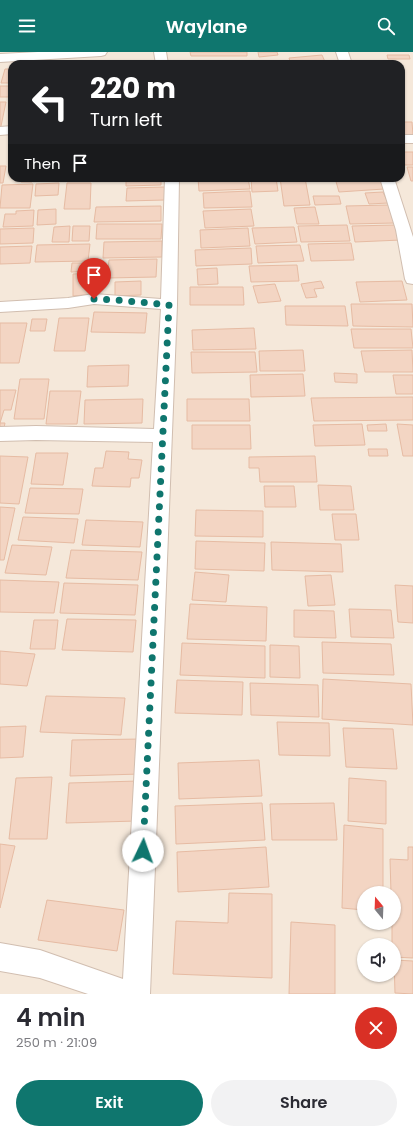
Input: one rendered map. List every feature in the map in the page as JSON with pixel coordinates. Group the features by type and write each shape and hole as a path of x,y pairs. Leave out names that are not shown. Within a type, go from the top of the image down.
{"street":[{"path":"0,58 25,54 102,52"},
{"path":"136,994 169,305 172,182"},
{"path":"388,182 404,230 413,279"},
{"path":"0,307 68,303 94,299 169,305"},
{"path":"0,434 36,433 162,436"},
{"path":"0,957 40,964 128,994"}],"shaded area":[{"path":"0,52 413,52 413,994 0,994"}],"building":[{"path":"190,52 247,52 247,56 191,56"},
{"path":"258,52 277,52 278,55 259,57"},
{"path":"322,55 324,60 290,60 289,58"},
{"path":"387,55 409,55 410,59 388,59"},
{"path":"5,69 8,69 8,83 1,83"},
{"path":"0,86 8,86 8,97 0,97"},
{"path":"0,102 6,102 0,131"},
{"path":"405,122 412,122 413,135 405,135"},
{"path":"405,152 413,152 413,165 405,165"},
{"path":"0,166 6,166 3,183 0,183"},
{"path":"407,167 413,167 413,181 411,181"},
{"path":"126,182 161,182 161,185 126,186"},
{"path":"198,182 249,182 250,189 199,191"},
{"path":"251,182 277,182 278,191 252,192"},
{"path":"281,182 306,182 310,205 284,206"},
{"path":"336,182 381,182 384,189 339,192"},
{"path":"59,183 58,195 35,196 36,184"},
{"path":"67,183 91,183 90,209 64,209"},
{"path":"33,184 30,208 0,208 2,185"},
{"path":"165,187 165,200 126,201 127,188"},
{"path":"250,191 252,207 204,208 203,193"},
{"path":"383,192 388,203 369,204 365,193"},
{"path":"313,196 339,196 341,204 315,205"},
{"path":"389,205 394,223 350,224 346,206"},
{"path":"161,206 161,221 94,222 96,207"},
{"path":"315,207 319,224 297,224 294,208"},
{"path":"56,209 56,224 37,225 38,210"},
{"path":"251,209 254,226 205,228 203,211"},
{"path":"34,210 33,226 3,227 5,214 16,214 16,211"},
{"path":"97,224 162,224 161,239 96,239"},
{"path":"347,225 350,241 301,242 298,226"},
{"path":"396,225 401,240 355,242 352,226"},
{"path":"70,226 69,242 52,242 54,227"},
{"path":"73,226 90,226 89,241 72,241"},
{"path":"294,227 297,242 255,244 252,228"},
{"path":"34,228 33,243 0,244 0,229"},
{"path":"248,228 250,246 201,248 200,230"},
{"path":"162,241 162,257 103,258 104,242"},
{"path":"351,243 354,260 311,261 308,244"},
{"path":"90,244 88,261 35,262 37,245"},
{"path":"300,245 304,261 258,263 256,246"},
{"path":"32,246 30,263 0,264 0,247"},
{"path":"251,248 252,264 196,266 195,250"},
{"path":"157,259 156,277 107,278 109,260"},
{"path":"72,263 98,263 97,271 71,272"},
{"path":"297,265 299,281 251,282 249,266"},
{"path":"217,268 218,284 198,285 197,269"},
{"path":"95,273 96,294 73,296 73,274"},
{"path":"141,281 141,295 115,296 115,282"},
{"path":"321,281 324,288 314,289 317,297 306,298 301,284"},
{"path":"402,281 407,300 360,302 356,282"},
{"path":"275,284 281,301 258,303 253,286"},
{"path":"190,287 243,287 244,305 190,305"},
{"path":"351,304 412,304 413,327 353,326"},
{"path":"285,306 345,306 348,326 286,325"},
{"path":"94,312 147,313 145,333 91,332"},
{"path":"59,318 89,318 85,351 54,351"},
{"path":"32,319 47,319 45,331 30,331"},
{"path":"0,323 27,323 19,363 0,363"},
{"path":"254,328 256,349 193,350 192,330"},
{"path":"351,329 411,329 413,348 354,348"},
{"path":"303,350 305,371 260,371 259,351"},
{"path":"412,350 413,372 365,372 361,351"},
{"path":"191,352 255,352 257,372 192,373"},
{"path":"129,365 128,386 87,387 88,366"},
{"path":"334,373 357,374 357,383 335,382"},
{"path":"303,374 305,396 251,397 250,375"},
{"path":"393,375 413,375 413,394 396,394"},
{"path":"20,379 49,379 44,419 14,419"},
{"path":"0,390 16,390 11,410 4,410 0,423"},
{"path":"50,391 81,391 77,424 46,424"},
{"path":"413,397 413,420 314,421 311,398"},
{"path":"143,399 142,423 84,424 85,400"},
{"path":"187,399 249,399 250,421 187,421"},
{"path":"0,423 5,423 4,428 0,428"},
{"path":"362,424 365,445 315,446 313,425"},
{"path":"386,424 387,431 368,431 367,425"},
{"path":"397,424 413,425 413,456 403,456"},
{"path":"192,425 250,425 251,449 192,449"},
{"path":"368,449 387,449 388,456 369,456"},
{"path":"106,451 129,452 128,459 142,460 139,478 131,478 130,487 92,486 95,468 103,468"},
{"path":"36,453 68,453 63,485 31,484"},
{"path":"0,456 28,457 19,504 0,503"},
{"path":"315,456 317,482 260,482 259,468 249,468 249,457"},
{"path":"318,485 351,486 354,510 320,510"},
{"path":"264,486 294,486 296,507 265,507"},
{"path":"30,488 83,489 79,514 25,513"},
{"path":"0,507 15,508 4,560 0,560"},
{"path":"196,510 263,511 263,537 195,536"},
{"path":"332,514 356,514 359,540 335,540"},
{"path":"23,517 78,519 74,543 18,540"},
{"path":"86,520 143,522 140,547 82,545"},
{"path":"196,541 265,543 264,571 195,569"},
{"path":"271,542 341,544 343,572 272,570"},
{"path":"12,545 52,547 46,575 5,573"},
{"path":"71,550 142,552 138,580 66,578"},
{"path":"195,572 229,575 226,602 192,600"},
{"path":"331,575 335,605 308,606 305,576"},
{"path":"0,580 59,582 54,613 0,612"},
{"path":"64,583 138,585 135,615 60,613"},
{"path":"395,585 413,586 413,623 398,622"},
{"path":"190,604 267,607 266,641 187,639"},
{"path":"349,609 391,610 394,638 351,637"},
{"path":"294,610 334,611 336,638 294,637"},
{"path":"67,619 136,620 133,652 62,650"},
{"path":"34,620 58,620 55,649 30,649"},
{"path":"322,642 391,644 394,675 323,673"},
{"path":"182,643 265,646 265,678 180,675"},
{"path":"270,645 299,646 300,678 270,677"},
{"path":"0,651 35,654 27,686 0,684"},
{"path":"323,679 411,684 413,725 322,719"},
{"path":"177,680 243,682 242,715 175,713"},
{"path":"250,683 318,685 319,717 251,715"},
{"path":"46,696 125,698 121,735 40,732"},
{"path":"277,722 329,723 330,756 279,755"},
{"path":"26,726 23,757 0,758 0,727"},
{"path":"343,728 393,729 397,769 346,767"},
{"path":"142,739 141,774 70,776 72,740"},
{"path":"259,760 262,796 179,799 178,763"},
{"path":"52,777 47,839 9,839 16,778"},
{"path":"349,778 386,781 386,824 348,821"},
{"path":"138,781 137,821 66,823 69,783"},
{"path":"262,803 265,840 176,844 175,806"},
{"path":"334,803 337,840 272,840 270,804"},
{"path":"344,825 383,829 383,886 357,886 357,909 342,908"},
{"path":"0,844 15,846 0,908"},
{"path":"266,847 269,887 178,892 177,852"},
{"path":"408,847 413,847 413,958 401,957 401,938 392,938 392,930 401,930 401,886 391,886 390,859 408,860"},
{"path":"229,893 272,894 272,978 173,974 176,921 228,923"},
{"path":"47,900 124,910 117,951 38,940"},
{"path":"291,922 335,925 335,994 289,994"},
{"path":"401,960 413,961 413,994 395,993 395,982 401,982"}],"route":[{"path":"94,299 169,305 143,851"}]}
